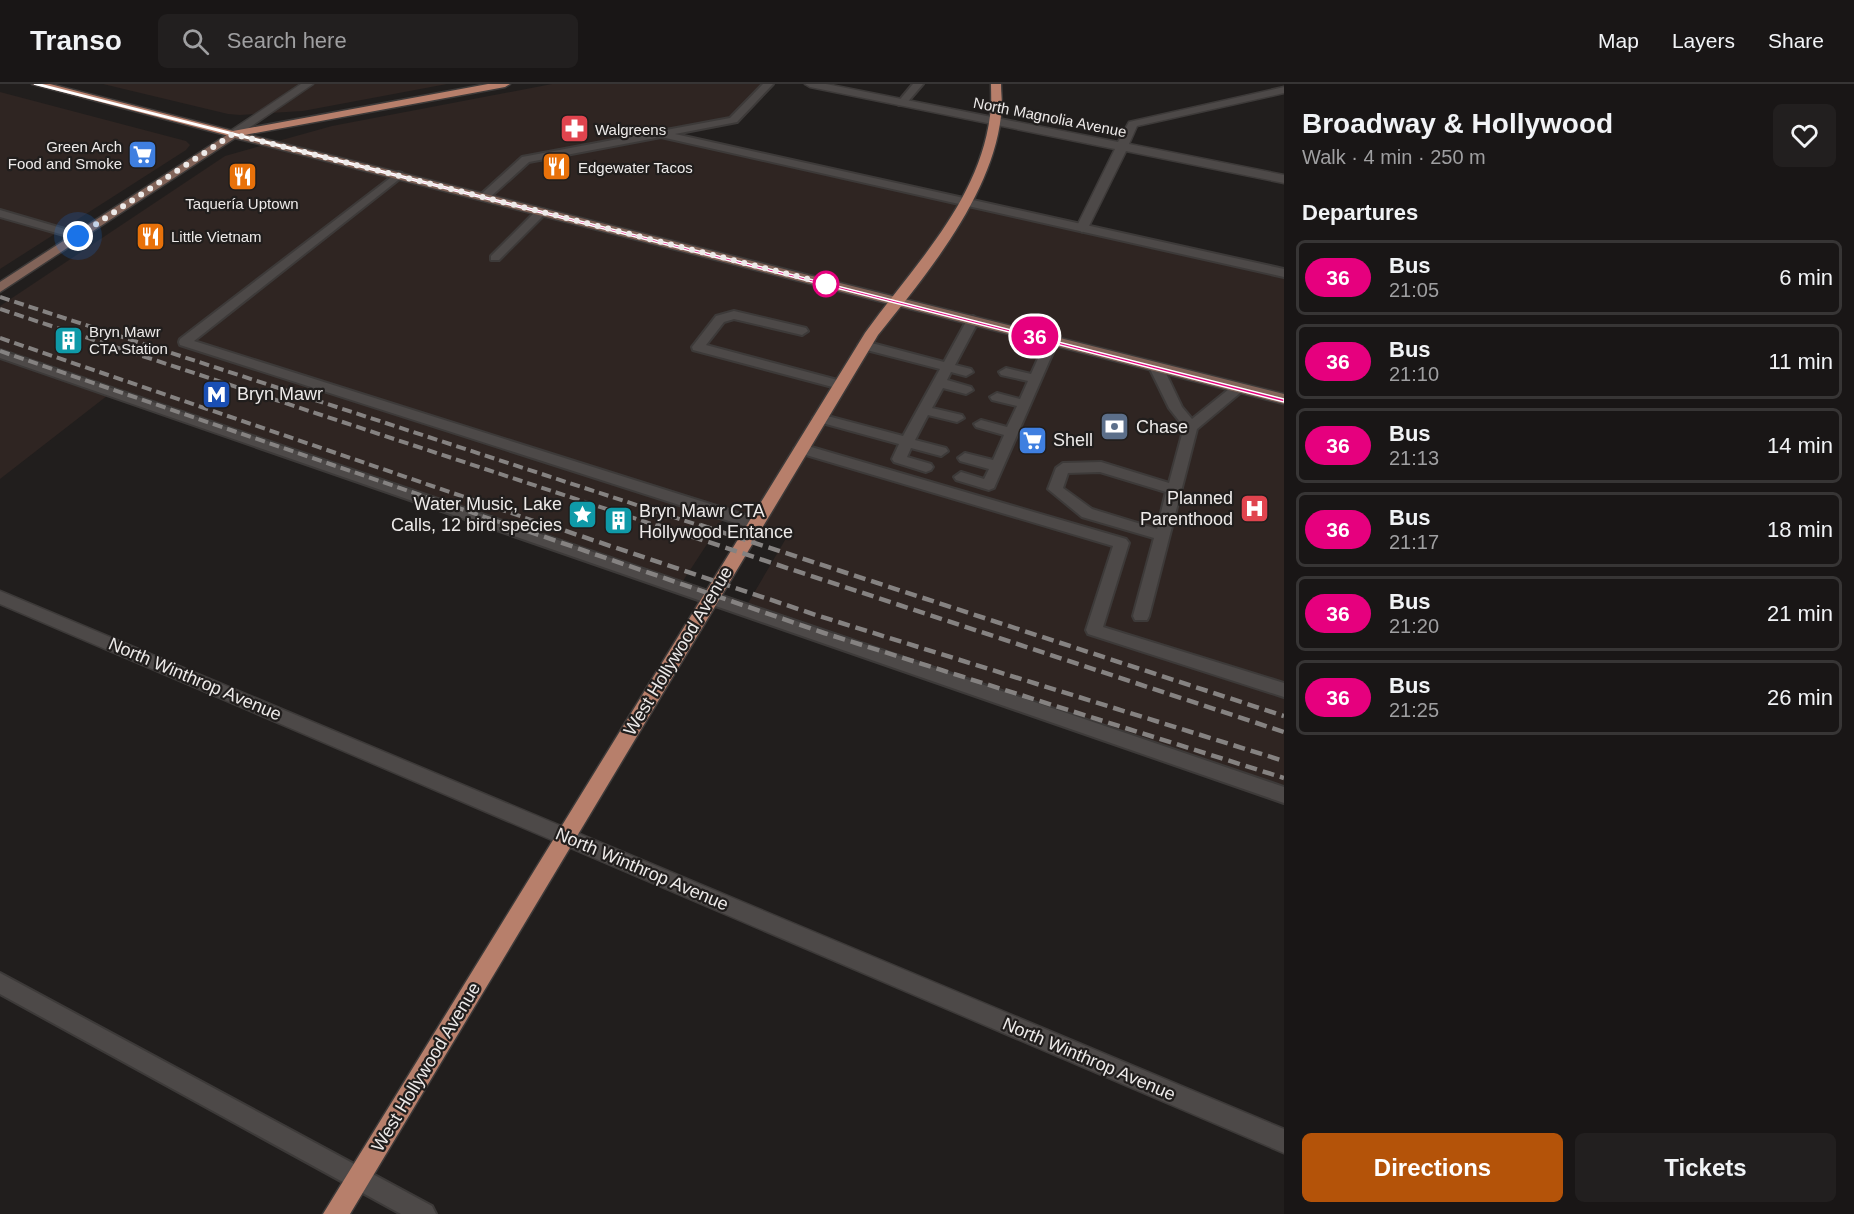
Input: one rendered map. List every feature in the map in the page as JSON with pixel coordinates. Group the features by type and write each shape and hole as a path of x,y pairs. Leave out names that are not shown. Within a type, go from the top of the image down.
{"main road":[{"path":"37,84 1284,399"},
{"path":"0,288 233,134 505,84"},
{"name":"West Hollywood Avenue","path":"336,1214 864,345 899,302 965,201 988,156 997,122 996,84"}],"street":[{"path":"233,134 308,84"},
{"name":"North Magnolia Avenue","path":"810,84 1284,179"},
{"path":"1082,228 1133,124 1284,90"},
{"name":"North Winthrop Avenue","path":"0,597 1284,1141"}],"lane":[{"path":"484,197 526,159 733,120 768,84"},
{"path":"902,103 918,84"},
{"path":"662,134 1284,273"},
{"path":"398,175 185,342 756,524"},
{"path":"495,258 541,212"},
{"path":"0,213 78,236"},
{"path":"801,332 734,315 720,319 698,347 840,385"},
{"path":"926,467 899,459 973,320"},
{"path":"961,477 989,485 1052,341"},
{"path":"864,345 949,362 979,365"},
{"path":"0,354 1284,795"},
{"path":"949,362 966,372"},
{"path":"1156,367 1176,408 1191,427"},
{"path":"1009,378 1032,384"},
{"path":"938,382 966,390"},
{"path":"1141,616 1191,427 1239,388"},
{"path":"997,397 1024,404"},
{"path":"925,410 957,418"},
{"path":"820,418 941,451"},
{"path":"981,424 1012,432"},
{"path":"801,449 1121,543 1094,630 1284,690"},
{"path":"965,458 996,466"},
{"path":"1164,536 1087,513 1055,489 1063,468 1101,467 1175,490"},
{"path":"0,983 424,1214"}],"shaded area":[{"path":"103,84 447,84 303,111 240,115"},
{"path":"552,84 772,84 734,122 663,135 1284,275 1284,795 744,610 788,535 726,515 679,587 112,392 0,479 0,306 225,156 332,126"},
{"path":"0,92 186,141 190,145 186,150 0,269"}],"railway":[{"path":"0,297 704,527"},
{"path":"0,309 661,527"},
{"path":"0,338 552,527"},
{"path":"0,351 514,527"},
{"path":"510,525 824,633 1284,778"},
{"path":"548,525 819,616 1284,761"},
{"path":"657,525 1284,732"},
{"path":"700,525 1284,716"}],"bus line":[{"name":"36","path":"37,84 1284,399"}],"place":[{"name":"Walgreens","path":"574,129"},
{"name":"Green Arch Food and Smoke","path":"143,155"},
{"name":"Edgewater Tacos","path":"557,167"},
{"name":"Taquería Uptown","path":"242,176"},
{"name":"Little Vietnam","path":"150,236"},
{"name":"Bryn Mawr CTA Station","path":"68,340"},
{"name":"Bryn Mawr","path":"216,394"},
{"name":"Chase","path":"1115,427"},
{"name":"Shell","path":"1032,440"},
{"name":"Planned Parenthood","path":"1254,508"},
{"name":"Water Music, Lake Calls, 12 bird species","path":"583,514"},
{"name":"Bryn Mawr CTA Hollywood Entance","path":"618,521"}],"route":[{"path":"78,236 233,134 828,284 826,284"}]}
